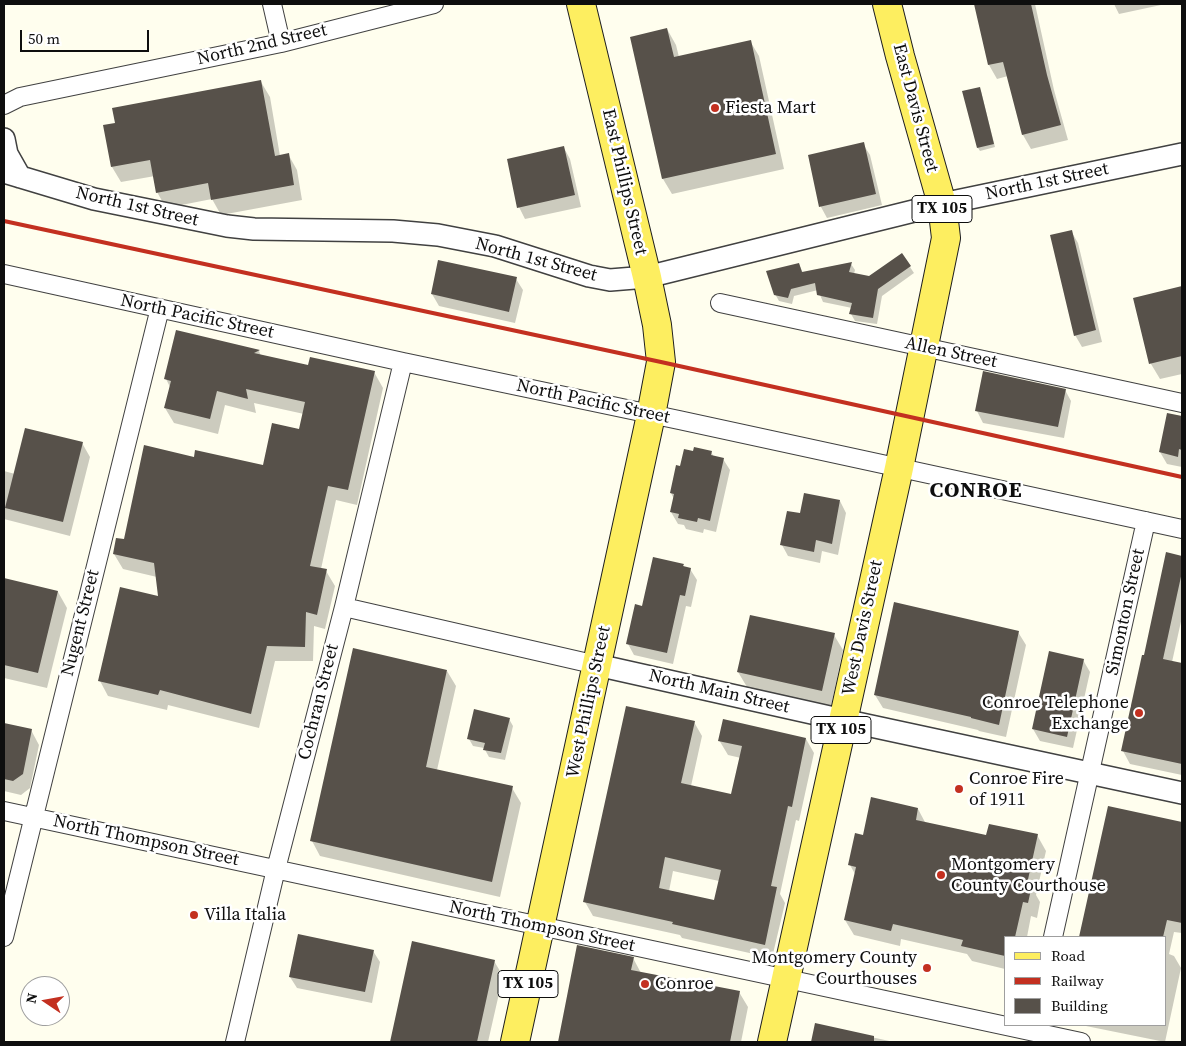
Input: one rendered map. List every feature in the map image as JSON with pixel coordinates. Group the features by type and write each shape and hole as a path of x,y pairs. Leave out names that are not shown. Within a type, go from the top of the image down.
{"main road":[{"name":"East Phillips Street","path":"581,4 647,277 657,325 661,362"},
{"name":"East Davis Street","path":"887,4 942,204 946,238 909,418"},
{"name":"West Phillips Street","path":"515,1042 661,362"},
{"name":"West Davis Street","path":"772,1042 909,418"}],"street":[{"path":"272,4 281,43"},
{"name":"North 2nd Street","path":"4,105 20,97 281,43 434,4"},
{"path":"4,140 12,175"},
{"name":"North 1st Street","path":"12,175 94,199 227,226 254,229 393,231 438,235 495,246 590,276 610,280 647,277 942,204 1182,154"},
{"name":"North Pacific Street","path":"4,274 403,362 1182,529"},
{"name":"Allen Street","path":"720,303 1182,403"},
{"name":"Nugent Street","path":"4,937 160,308"},
{"name":"Cochran Street","path":"235,1042 276,869 344,607 403,362"},
{"name":"Simonton Street","path":"1054,936 1146,521"},
{"name":"North Main Street","path":"344,607 597,666 1182,793"},
{"name":"North Thompson Street","path":"4,811 1080,1042"}],"building":[{"path":"974,4 1031,4 1047,75 1061,125 1022,135 1003,62 988,65"},
{"path":"667,28 674,57 751,40 776,154 662,179 630,37"},
{"path":"261,80 275,156 289,153 294,185 211,200 208,183 156,193 150,160 111,167 103,125 115,123 112,108"},
{"path":"980,87 994,144 977,148 962,91"},
{"path":"864,142 876,194 819,207 808,155"},
{"path":"564,146 575,195 517,208 507,159"},
{"path":"1072,230 1096,330 1074,336 1050,235"},
{"path":"902,253 911,266 878,289 873,318 849,314 852,303 817,295 815,283 791,289 788,298 774,295 766,271 799,263 802,272 852,262 849,272 869,276"},
{"path":"438,260 517,277 509,312 431,294"},
{"path":"1182,286 1182,356 1149,364 1133,298"},
{"path":"176,330 260,350 254,353 308,365 310,357 375,371 348,490 328,486 310,566 327,569 317,615 306,612 305,647 267,646 251,714 160,690 158,695 98,681 120,587 158,596 154,563 113,554 116,538 124,539 144,445 194,457 195,450 263,465 272,423 299,429 305,402 246,389 248,399 217,391 210,419 164,408 171,381 164,379"},
{"path":"983,371 1066,389 1058,427 975,411"},
{"path":"1167,413 1182,416 1182,450 1179,449 1178,457 1159,452"},
{"path":"25,428 83,442 63,522 5,508"},
{"path":"694,447 712,451 711,455 724,458 710,521 698,518 697,522 678,518 679,514 670,512 674,494 670,493 676,465 680,466 684,449 693,451"},
{"path":"804,493 840,500 832,544 816,540 814,552 780,545 787,511 800,513"},
{"path":"1166,552 1182,556 1182,572 1163,659 1182,663 1182,764 1121,751"},
{"path":"653,557 684,564 683,566 691,568 685,596 680,595 667,653 626,644 635,604 642,606"},
{"path":"4,578 58,591 38,673 4,665"},
{"path":"894,602 1019,631 999,725 874,695"},
{"path":"750,615 835,633 822,691 737,672"},
{"path":"353,648 447,670 426,767 513,786 492,882 310,841"},
{"path":"1049,651 1084,659 1067,737 1032,729"},
{"path":"626,706 695,721 681,783 731,794 742,746 718,741 723,719 806,738 792,807 788,806 771,886 777,887 765,945 583,902","holes":["665,857 721,870 714,900 659,888"]},
{"path":"474,709 510,718 501,753 483,750 485,743 467,739"},
{"path":"4,723 32,729 23,774 13,781 4,779"},
{"name":"Montgomery County Courthouse","path":"871,797 918,808 916,820 986,835 989,824 1038,834 1027,884 1032,885 1028,903 1023,902 1015,936 1004,936 1004,956 961,946 963,940 893,924 891,931 844,920 856,867 848,865 855,833 863,835"},
{"path":"1108,806 1182,822 1182,923 1167,920 1163,936 1079,936"},
{"path":"298,934 374,950 365,992 289,977"},
{"path":"412,941 495,960 477,1042 390,1042"},
{"path":"577,945 634,957 631,970 740,991 730,1042 558,1042"},
{"path":"815,1023 874,1036 874,1042 811,1042"}],"railway":[{"path":"4,221 661,362 1182,477"}],"place":[{"name":"Fiesta Mart","path":"715,108"},
{"name":"Conroe Telephone Exchange","path":"1139,713"},
{"name":"Conroe Fire of 1911","path":"959,789"},
{"name":"Montgomery County Courthouse","path":"941,875"},
{"name":"Villa Italia","path":"194,915"},
{"name":"Montgomery County Courthouses","path":"927,968"},
{"name":"Conroe","path":"645,984"}],"district":[{"name":"CONROE","path":"976,491"}]}
